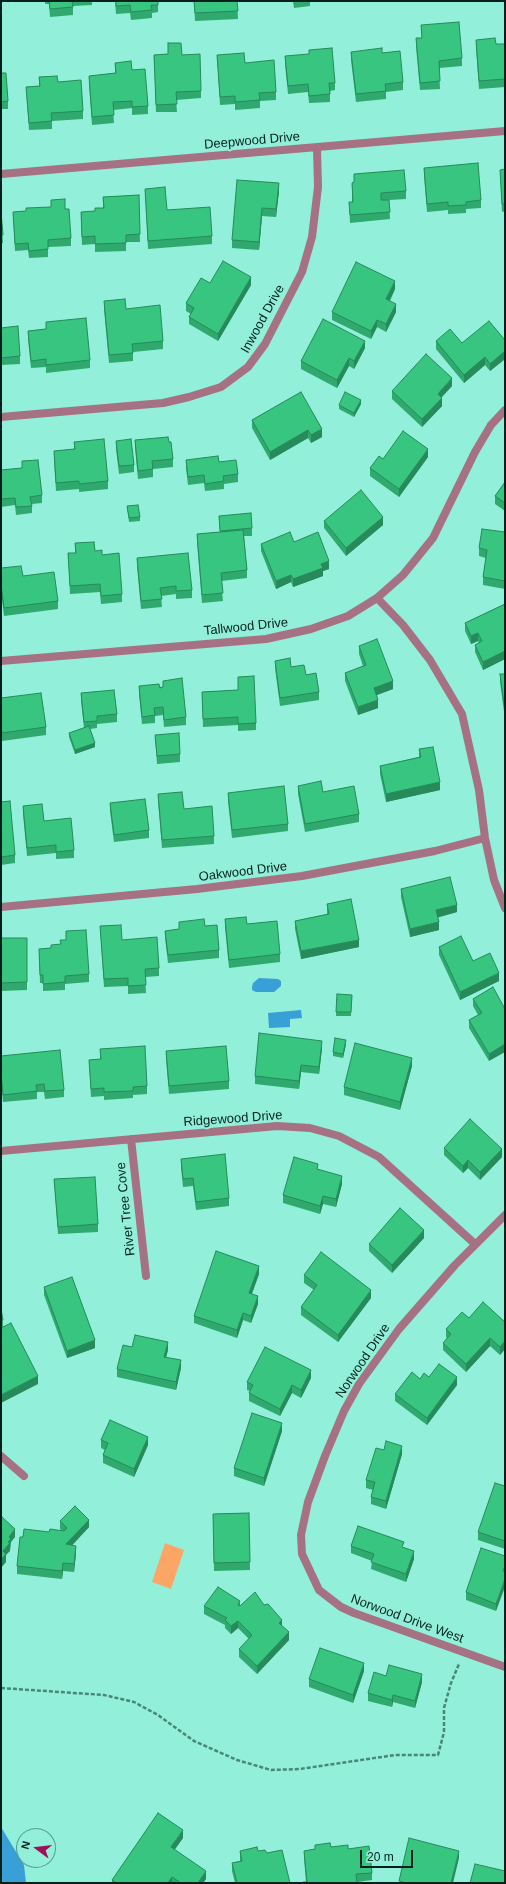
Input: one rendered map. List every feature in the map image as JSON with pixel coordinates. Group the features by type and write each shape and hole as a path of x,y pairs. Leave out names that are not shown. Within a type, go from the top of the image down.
{"street":[{"name":"Deepwood Drive","path":"1,174 505,131"},
{"name":"Inwood Drive","path":"1,417 163,403 189,397 220,387 248,367 265,344 302,272 313,230 318,187 317,148"},
{"name":"Tallwood Drive","path":"1,661 288,635 312,629 348,616 377,598 403,575 432,538 475,452 491,425 505,410"},
{"path":"377,598 403,625 430,660 462,714 479,790 485,838 494,880 505,908"},
{"name":"Oakwood Drive","path":"1,907 197,889 302,876 435,851 485,838"},
{"name":"Ridgewood Drive","path":"1,1151 277,1126 310,1128 338,1136 379,1157 474,1244"},
{"name":"River Tree Cove","path":"131,1139 146,1276"},
{"name":"Norwood Drive","path":"302,1554 300,1535 308,1502 344,1411 359,1384 399,1329 474,1244 505,1215"},
{"path":"1,1456 24,1476"},
{"name":"Norwood Drive West","path":"302,1554 319,1590 341,1607 505,1668"}],"path":[{"path":"1,1688 104,1695 134,1702 158,1715 194,1741 237,1760 271,1770 300,1769 395,1755 438,1755 444,1732 444,1708 451,1683 464,1653"}],"shaded area":[{"path":"165,1543 184,1550 171,1589 152,1582"}],"water":[{"path":"259,978 278,979 281,981 281,986 274,992 256,992 252,990 252,987 253,983"},
{"path":"301,1010 302,1018 290,1019 290,1027 269,1028 268,1013"},
{"path":"1,1827 16,1852 16,1868 24,1868 26,1883 1,1883"}],"building":[{"path":"49,1 72,1 73,7 50,9"},
{"path":"116,1 158,1 158,5 151,5 152,10 131,12 130,5 116,6"},
{"path":"194,1 237,1 238,11 195,13"},
{"path":"459,22 462,58 439,61 440,81 420,83 416,38 422,38 421,25"},
{"path":"495,38 496,44 505,44 505,79 479,81 476,40"},
{"path":"168,43 181,43 182,55 200,54 201,91 176,92 177,104 156,105 154,55 168,54"},
{"path":"332,48 335,83 329,83 330,94 309,96 308,84 288,86 285,56 309,54 309,50"},
{"path":"382,48 382,53 400,51 403,82 385,84 386,91 356,94 351,52"},
{"path":"244,53 245,63 274,60 276,92 259,93 260,100 235,102 235,96 220,97 217,55"},
{"path":"131,61 132,70 145,69 148,106 132,107 132,101 113,102 114,115 92,117 89,76 116,73 115,63"},
{"path":"1,73 6,73 8,101 1,102"},
{"path":"57,76 58,82 81,80 83,111 51,113 52,121 29,123 26,87 40,86 39,77"},
{"path":"478,163 481,200 466,202 466,205 448,206 448,202 427,204 424,168"},
{"path":"505,169 505,204 502,204 500,170"},
{"path":"404,170 406,191 381,193 381,200 389,200 390,212 350,215 349,202 353,202 352,183 354,182 354,174"},
{"path":"237,180 279,183 276,209 262,208 259,242 232,240"},
{"path":"165,187 167,210 210,207 212,236 148,241 145,189"},
{"path":"139,195 140,234 126,235 126,243 95,244 95,236 82,237 81,212 95,211 95,208 104,208 103,197"},
{"path":"65,199 65,209 69,209 71,238 48,240 48,249 29,251 28,243 15,244 13,212 26,211 26,208 51,207 51,200"},
{"path":"1,211 3,235 1,236"},
{"path":"223,261 251,277 218,334 189,317 194,308 186,303 201,278 210,283"},
{"path":"356,262 395,281 386,299 396,304 386,324 377,320 371,331 332,312"},
{"path":"125,299 126,309 160,305 163,341 132,344 133,353 109,355 104,301"},
{"path":"86,318 90,360 46,365 46,359 31,361 28,331 46,329 46,322"},
{"path":"323,319 365,341 354,361 349,358 337,380 301,361"},
{"path":"489,321 505,340 505,351 490,364 485,357 464,375 436,341 450,329 462,343"},
{"path":"18,326 20,356 1,358 1,328"},
{"path":"426,354 452,378 438,394 442,398 422,419 392,391"},
{"path":"301,392 322,429 311,435 308,430 270,452 252,420"},
{"path":"345,392 361,400 354,413 339,405"},
{"path":"403,431 428,449 399,489 370,468 379,456 383,459"},
{"path":"168,437 169,442 171,442 173,459 152,461 153,469 138,471 135,440"},
{"path":"104,439 108,481 79,484 79,481 56,483 54,451 75,449 74,442"},
{"path":"131,439 134,465 119,466 116,441"},
{"path":"218,456 219,462 236,460 238,474 223,476 224,481 205,484 204,475 188,477 186,460"},
{"path":"38,460 42,495 30,497 32,506 16,507 15,498 1,499 1,470 22,468 22,461"},
{"path":"505,482 505,503 495,496"},
{"path":"361,490 383,517 346,548 324,521"},
{"path":"138,505 140,517 129,518 127,506"},
{"path":"251,513 252,528 220,531 219,516"},
{"path":"482,529 505,532 505,581 483,577 487,550 479,548"},
{"path":"243,530 247,570 221,573 223,593 202,595 197,534"},
{"path":"290,532 294,542 318,532 329,561 321,564 323,568 293,579 291,575 276,581 261,544"},
{"path":"94,542 95,551 102,550 102,555 119,553 122,594 101,596 100,584 70,586 68,553 76,553 75,543"},
{"path":"188,553 192,590 176,591 176,586 160,588 162,599 141,601 137,558"},
{"path":"21,566 23,576 54,572 58,601 4,608 1,568"},
{"path":"505,604 505,651 483,662 475,645 482,641 478,633 471,636 465,623"},
{"path":"377,639 393,681 374,688 378,700 358,707 345,673 366,665 359,646"},
{"path":"290,658 291,667 304,665 306,675 316,673 319,692 280,698 275,661"},
{"path":"500,674 505,674 505,711"},
{"path":"254,676 256,723 238,724 238,717 203,719 202,692 238,690 238,677"},
{"path":"182,678 186,717 164,720 163,707 154,708 155,715 142,717 139,686 159,684 160,688 163,687 163,681"},
{"path":"114,690 117,714 97,716 97,721 84,722 81,693"},
{"path":"41,693 46,727 2,733 1,698"},
{"path":"89,726 95,743 75,750 69,733"},
{"path":"179,733 180,754 157,756 155,735"},
{"path":"433,747 440,782 386,794 380,766 421,757 419,749"},
{"path":"321,781 323,792 354,786 359,814 305,824 298,786"},
{"path":"284,786 288,824 232,830 228,793"},
{"path":"182,792 184,809 212,806 214,836 162,840 158,794"},
{"path":"145,799 149,830 114,835 110,803"},
{"path":"10,801 15,855 1,857 1,802"},
{"path":"42,804 44,821 71,818 74,850 56,852 56,845 27,848 23,806"},
{"path":"450,877 457,905 436,910 439,922 410,929 401,889"},
{"path":"351,899 359,940 301,951 295,921 329,914 327,904"},
{"path":"246,917 247,924 277,921 280,954 229,960 225,919"},
{"path":"204,919 205,926 217,925 219,950 168,955 165,931 179,929 179,922"},
{"path":"121,925 122,940 157,937 159,968 145,969 146,985 128,986 128,978 104,979 100,926"},
{"path":"86,930 89,974 65,976 65,982 43,984 43,975 40,975 39,949 51,948 51,945 61,944 60,940 66,940 66,931"},
{"path":"461,936 473,961 490,953 499,973 460,992 439,947"},
{"path":"1,938 27,938 27,982 1,983"},
{"path":"493,987 505,1009 505,1044 489,1054 469,1020 482,1013 473,999"},
{"path":"337,994 352,995 351,1012 336,1012"},
{"path":"259,1033 322,1041 319,1067 301,1065 299,1081 255,1076"},
{"path":"335,1038 346,1040 343,1054 333,1052"},
{"path":"355,1043 412,1058 400,1102 344,1087"},
{"path":"145,1046 147,1086 133,1087 133,1091 104,1092 104,1088 91,1089 89,1060 101,1059 100,1049"},
{"path":"226,1046 229,1081 169,1086 166,1051"},
{"path":"60,1050 64,1090 45,1091 44,1084 36,1085 37,1091 3,1095 1,1056"},
{"path":"470,1119 502,1149 480,1172 468,1160 463,1166 444,1148"},
{"path":"225,1154 229,1198 196,1202 193,1178 183,1179 181,1159"},
{"path":"294,1157 318,1164 317,1169 342,1176 336,1199 323,1196 320,1206 283,1195"},
{"path":"95,1177 98,1224 58,1227 54,1179"},
{"path":"400,1208 424,1230 392,1265 369,1244"},
{"path":"216,1251 259,1266 249,1293 258,1296 251,1316 243,1313 237,1330 194,1316"},
{"path":"321,1252 371,1290 338,1335 301,1307 317,1285 304,1275"},
{"path":"72,1277 95,1340 67,1351 44,1287"},
{"path":"483,1302 505,1322 505,1341 500,1347 490,1338 466,1364 443,1343 451,1334 446,1329 462,1312 469,1318"},
{"path":"1,1309 3,1320 1,1320"},
{"path":"11,1323 38,1376 1,1395 1,1328"},
{"path":"135,1335 168,1342 164,1357 181,1360 176,1382 117,1369 123,1345 132,1347"},
{"path":"265,1347 311,1370 301,1390 292,1385 280,1409 249,1393 253,1385 247,1382"},
{"path":"439,1364 457,1377 427,1418 395,1394 412,1372 420,1379 424,1373 429,1377"},
{"path":"252,1413 282,1423 264,1478 234,1468"},
{"path":"110,1420 148,1437 134,1469 103,1455 108,1443 101,1440"},
{"path":"386,1441 402,1446 386,1501 371,1497 375,1482 366,1480 376,1448 384,1450"},
{"path":"495,1483 505,1486 505,1541 478,1532"},
{"path":"75,1506 89,1520 66,1544 76,1546 74,1564 63,1563 62,1571 17,1566 20,1537 23,1537 24,1529 49,1532 50,1529 64,1531 67,1528 60,1521"},
{"path":"249,1513 250,1562 214,1563 213,1514"},
{"path":"2,1517 15,1529 9,1537 11,1539 8,1542 10,1543 3,1551 6,1554 1,1560 1,1518"},
{"path":"358,1526 404,1542 402,1547 414,1551 406,1574 371,1562 374,1554 351,1546"},
{"path":"481,1548 505,1556 505,1566 503,1571 505,1572 505,1579 496,1604 466,1592"},
{"path":"218,1587 240,1601 238,1605 240,1606 255,1592 264,1605 268,1604 282,1620 279,1623 289,1632 257,1666 239,1649 252,1635 238,1621 231,1626 225,1620 227,1618 204,1606"},
{"path":"320,1648 364,1663 353,1695 309,1679"},
{"path":"389,1665 422,1674 415,1701 393,1695 392,1700 368,1693 374,1672 386,1676"},
{"path":"158,1813 183,1830 171,1847 206,1871 198,1883 181,1883 172,1877 168,1883 117,1883 112,1880"},
{"path":"409,1838 459,1851 451,1883 406,1883 399,1881"},
{"path":"330,1843 331,1847 348,1845 348,1849 369,1846 372,1873 356,1874 357,1883 303,1883 307,1882 304,1851 315,1849 315,1845"},
{"path":"257,1847 258,1851 265,1850 267,1853 282,1850 290,1883 237,1883 232,1863 242,1861 240,1851"},
{"path":"475,1864 505,1871 505,1883 470,1883"}]}
